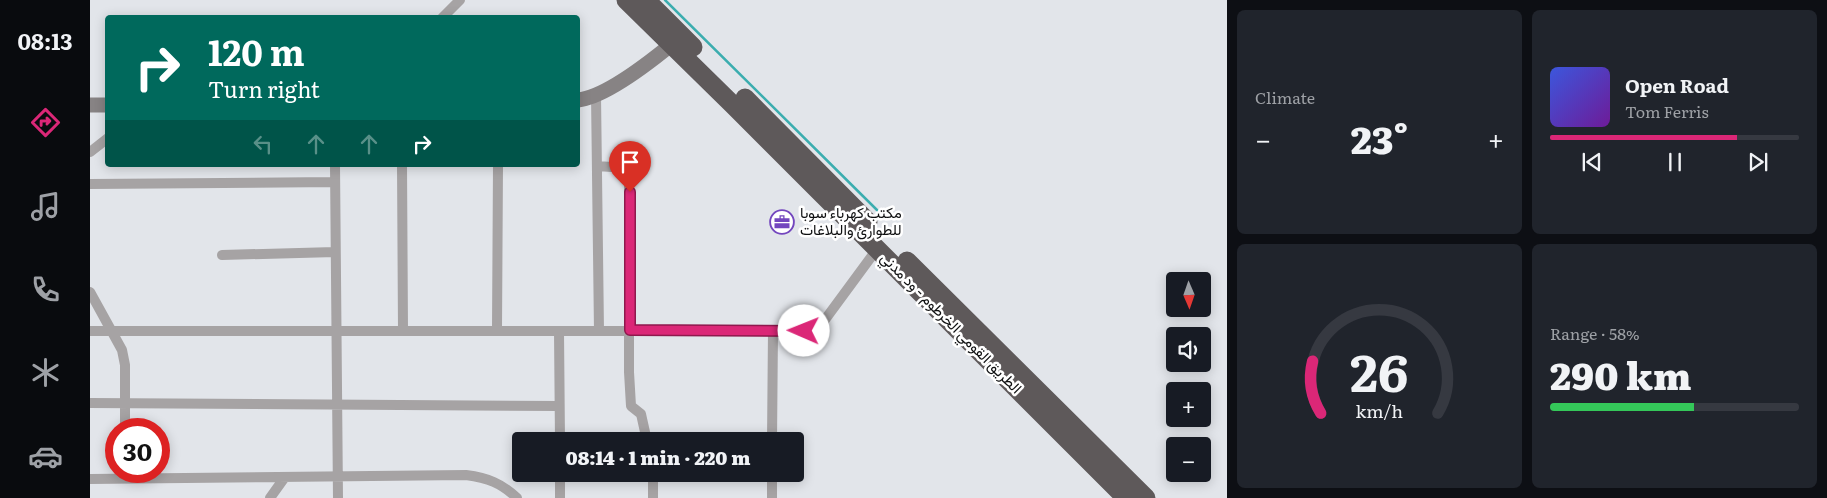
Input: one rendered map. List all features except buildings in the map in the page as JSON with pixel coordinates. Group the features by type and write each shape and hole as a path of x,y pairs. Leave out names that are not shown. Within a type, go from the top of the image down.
{"highway":[{"name":"الطريق القومي الخرطوم - ود مدني","path":"626,0 1126,498"},
{"name":"الطريق القومي الخرطوم - ود مدني","path":"646,0 1146,498"}],"street":[{"path":"445,15 460,0"},
{"path":"580,99 596,95 641,68 672,44"},
{"path":"596,95 599,331"},
{"path":"90,105 105,105"},
{"path":"90,152 105,140"},
{"path":"597,166 626,168 629,169 630,173 629,372 632,406 641,414 645,432"},
{"path":"335,167 338,498"},
{"path":"402,167 403,330"},
{"path":"498,167 498,330"},
{"path":"90,184 335,182"},
{"path":"90,331 804,331 816,328 824,320 877,249"},
{"path":"222,255 335,252"},
{"path":"90,292 122,350 125,365 125,418"},
{"path":"772,432 773,330"},
{"path":"559,332 560,432"},
{"path":"90,403 560,406"},
{"path":"170,476 338,477 466,475 486,478 499,484 517,498"},
{"path":"90,479 105,477"},
{"path":"270,498 285,477"},
{"path":"560,482 560,498"},
{"path":"652,482 653,498"},
{"path":"772,482 772,498"}],"waterway":[{"path":"665,0 878,211"}],"place":[{"name":"مكتب كهرباء سوبا للطوارئ والبلاغات","path":"782,222"}],"route":[{"path":"630,192 630,330 804,331"}]}
